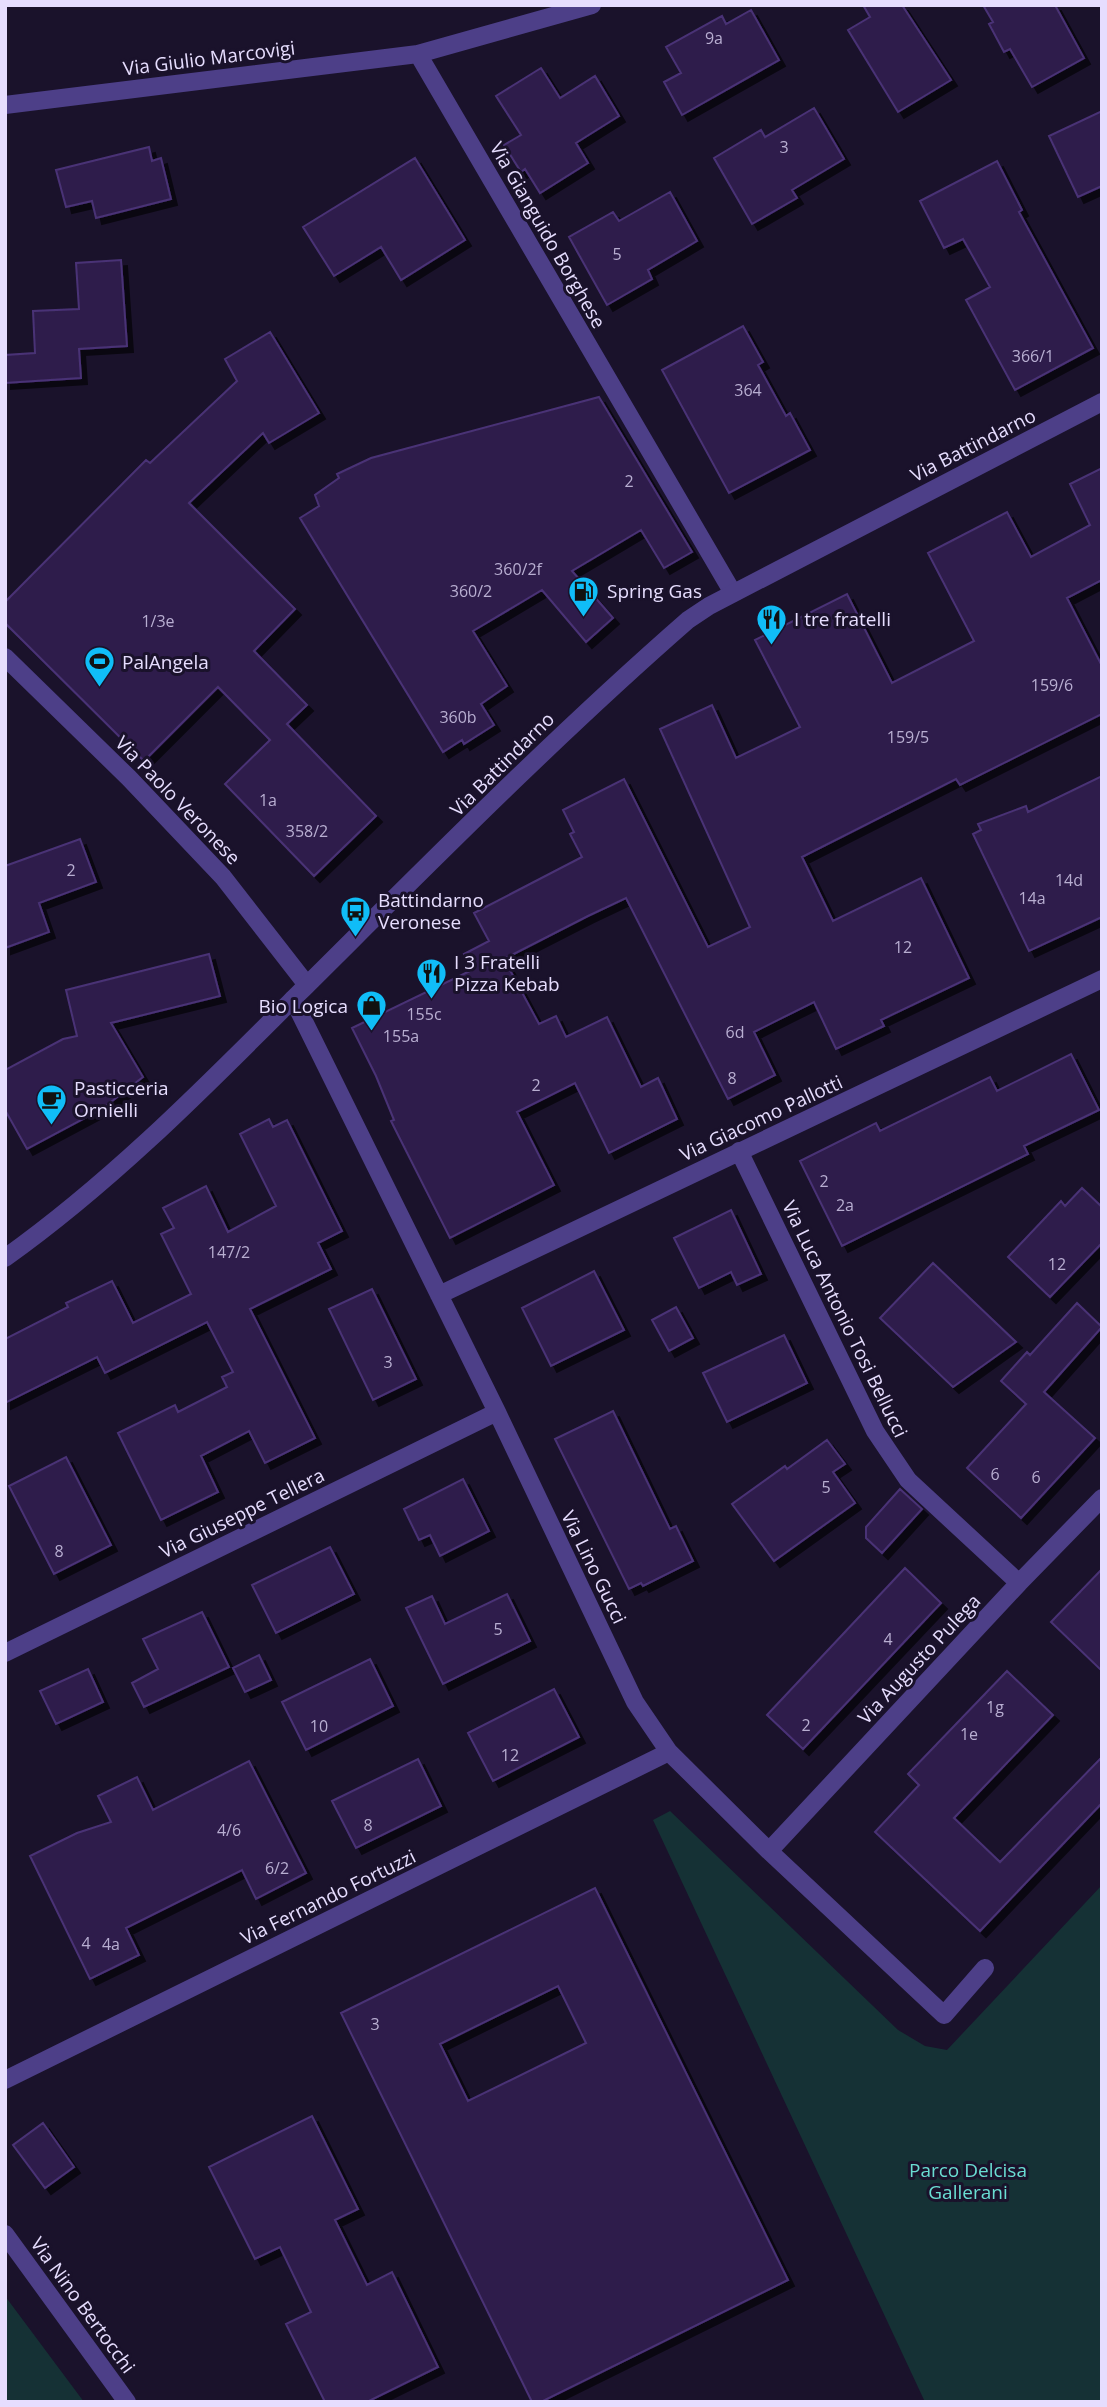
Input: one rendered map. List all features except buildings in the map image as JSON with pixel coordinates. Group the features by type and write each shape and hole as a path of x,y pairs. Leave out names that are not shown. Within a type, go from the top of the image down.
{"street":[{"path":"418,54 592,5"},
{"name":"Via Giulio Marcovigi","path":"5,105 418,54"},
{"name":"Via Gianguido Borghese","path":"418,54 733,593"},
{"name":"Via Battindarno","path":"5,1258 69,1211 167,1124 569,726 688,620 733,593 1102,402"},
{"name":"Via Paolo Veronese","path":"5,657 129,778 223,877 307,985"},
{"name":"Via Giacomo Pallotti","path":"439,1295 1102,979"},
{"name":"Via Lino Gucci","path":"293,999 497,1412 635,1702 670,1752 769,1851 944,2015 985,1968"},
{"name":"Via Luca Antonio Tosi Bellucci","path":"739,1151 889,1455 908,1480 1018,1583"},
{"name":"Via Giuseppe Tellera","path":"5,1653 497,1412"},
{"name":"Via Augusto Pulega","path":"769,1851 1018,1583 1102,1498"},
{"name":"Via Fernando Fortuzzi","path":"5,2080 670,1752"},
{"name":"Via Nino Bertocchi","path":"5,2234 127,2402"}],"green space":[{"name":"Parco Delcisa Gallerani","path":"670,1811 898,2030 925,2046 947,2050 1102,1885 1102,2402 925,2402 653,1820"},
{"path":"5,2296 84,2402 5,2402"}],"place":[{"name":"Spring Gas","path":"584,618"},
{"name":"I tre fratelli","path":"771,646"},
{"name":"PalAngela","path":"99,689"},
{"name":"Battindarno Veronese","path":"355,938"},
{"name":"I 3 Fratelli Pizza Kebab","path":"431,1000"},
{"name":"Bio Logica","path":"371,1033"},
{"name":"Pasticceria Ornielli","path":"51,1126"}]}
